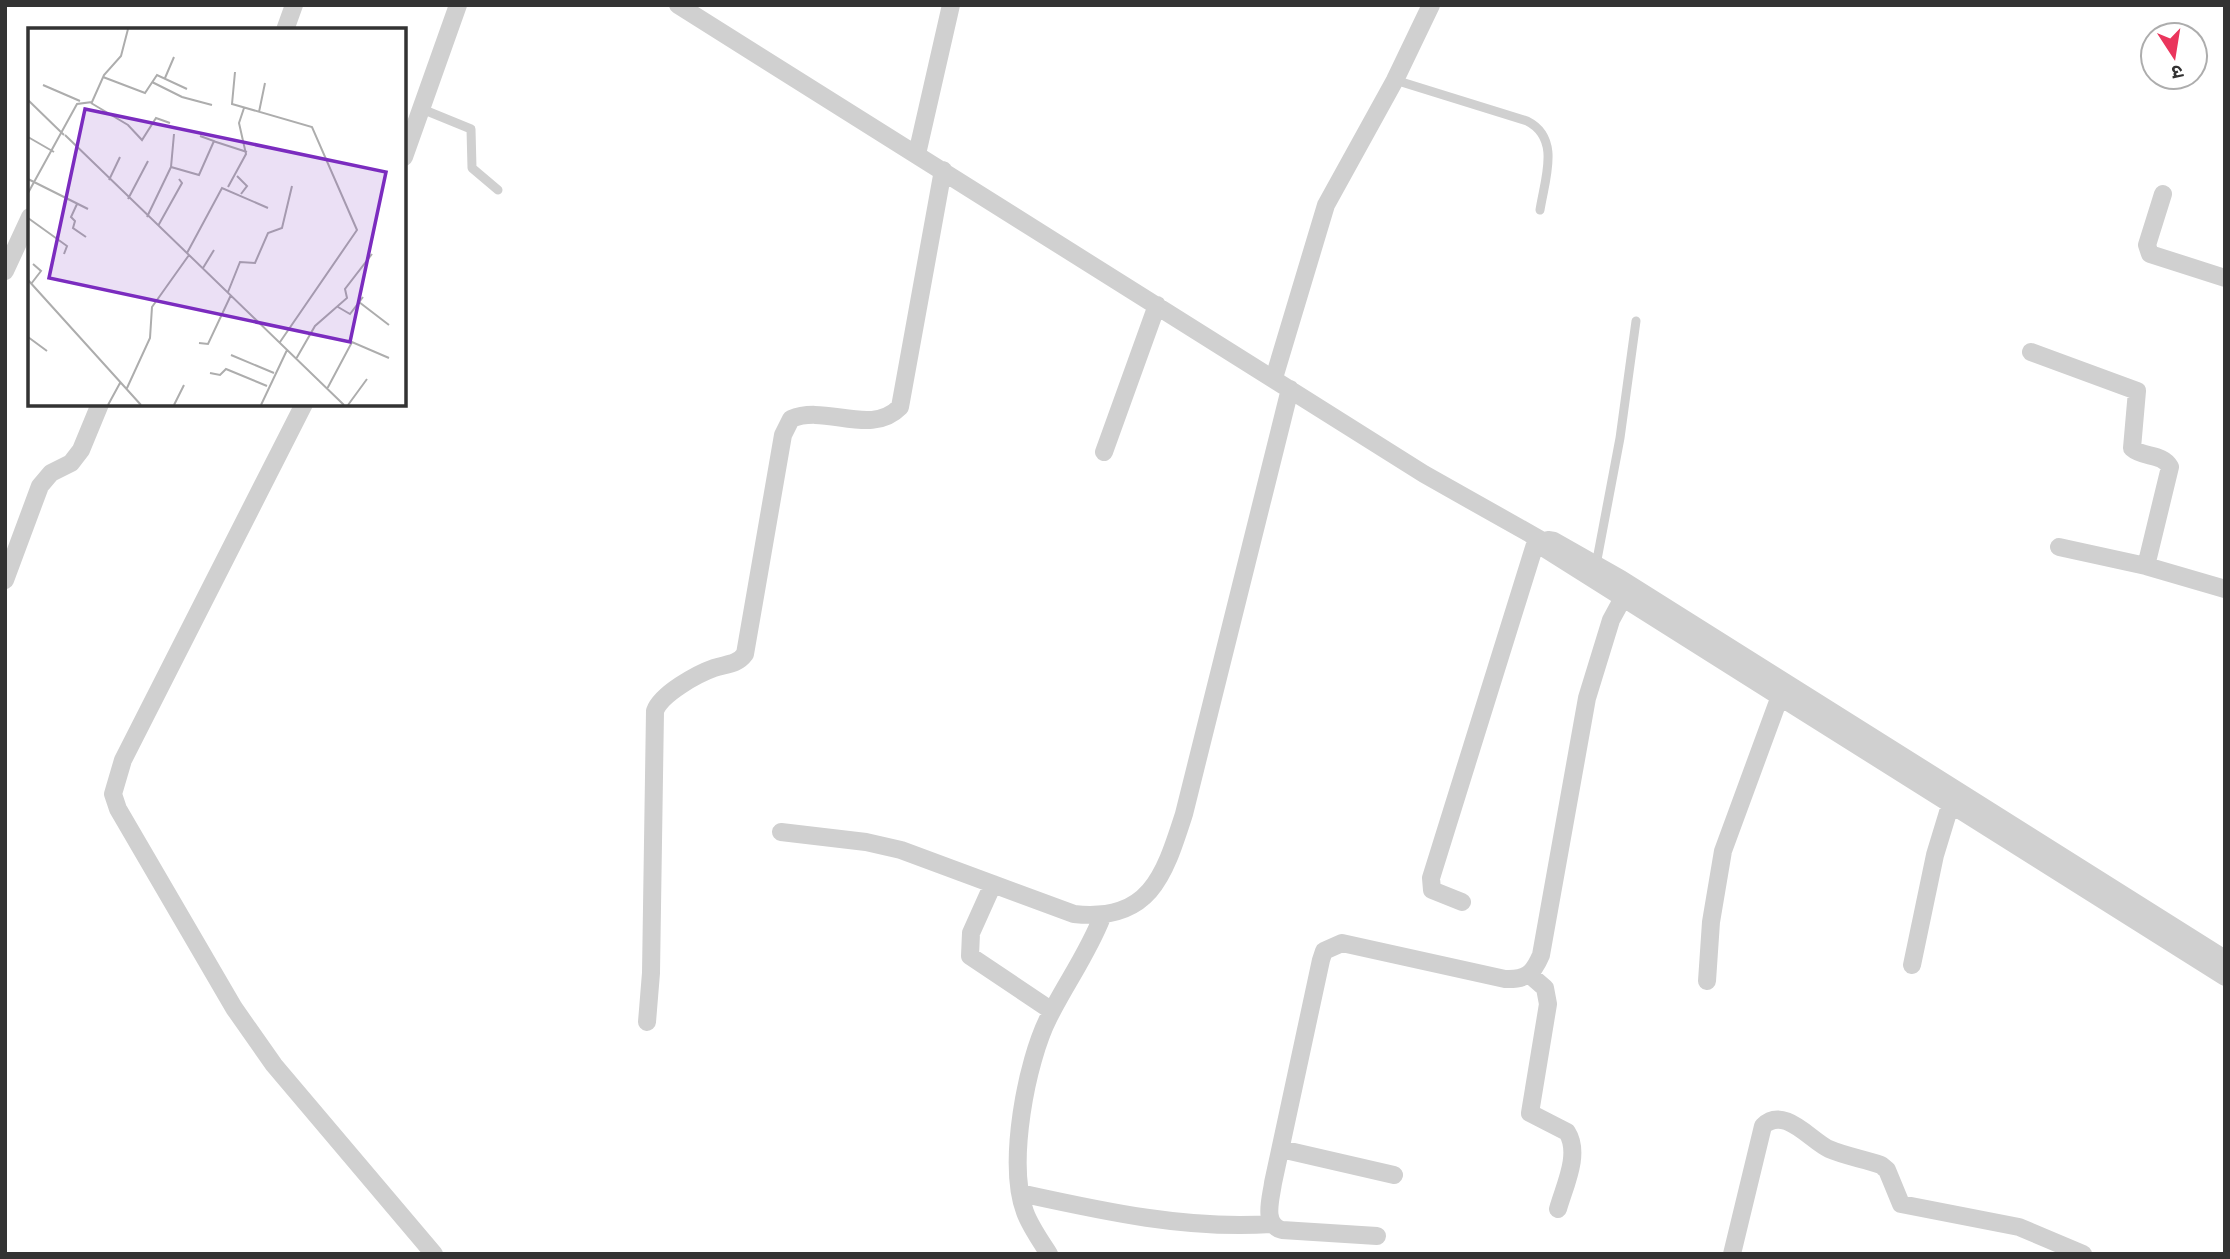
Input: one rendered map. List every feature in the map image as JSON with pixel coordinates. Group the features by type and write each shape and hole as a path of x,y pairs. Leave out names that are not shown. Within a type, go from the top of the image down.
{"street":[{"path":"286,28 294,5"},
{"path":"406,152 458,5"},
{"path":"678,5 1424,474 1539,539 1554,541 1596,565 1625,590"},
{"path":"917,154 951,5"},
{"path":"1275,378 1325,205 1395,80 1431,5"},
{"path":"647,1022 651,973 655,711 664,697 707,671 735,663 745,654 783,435 792,418 811,414 873,420 890,418 900,407 943,170"},
{"path":"2163,194 2147,245 2150,254 2225,278"},
{"path":"5,271 28,221"},
{"path":"1104,452 1157,305"},
{"path":"2031,352 2137,391 2132,448 2160,458 2170,467 2146,566"},
{"path":"781,832 866,842 901,850 1053,908 1102,917 1126,910 1140,901 1156,881 1175,842 1290,389"},
{"path":"5,580 40,486 51,472 71,463 80,450 99,406"},
{"path":"303,406 122,760 113,794 118,809 234,1007 274,1065 434,1254"},
{"path":"1539,539 1547,550 1625,590 2122,903 2225,959"},
{"path":"1462,902 1432,890 1431,878 1539,539"},
{"path":"2059,547 2146,566 2225,589"},
{"path":"1272,1224 1270,1211 1280,1149 1321,960 1329,947 1342,943 1353,944 1506,979 1519,980 1530,975 1541,955 1587,698 1600,649 1625,590"},
{"path":"1707,981 1711,922 1723,851 1783,688"},
{"path":"1912,965 1935,855 1953,797"},
{"path":"993,884 971,933 970,956 1052,1011"},
{"path":"2122,903 2225,977"},
{"path":"1049,1254 1025,1212 1020,1193 1022,1101 1032,1057 1052,1011 1082,962 1102,917"},
{"path":"1530,975 1545,988 1548,1004 1530,1113 1566,1132 1572,1146 1571,1164 1558,1209"},
{"path":"1732,1254 1763,1126 1777,1119 1809,1132 1826,1148 1881,1165 1887,1170 1901,1204 2019,1227 2083,1254"},
{"path":"1280,1149 1394,1175"},
{"path":"1020,1193 1090,1208 1205,1225 1272,1224 1282,1230 1377,1236"}],"lane":[{"path":"1395,80 1527,121 1543,132 1549,148 1540,210"},
{"path":"422,109 471,130 472,168 498,190"},
{"path":"1596,565 1620,438 1636,321"}]}
